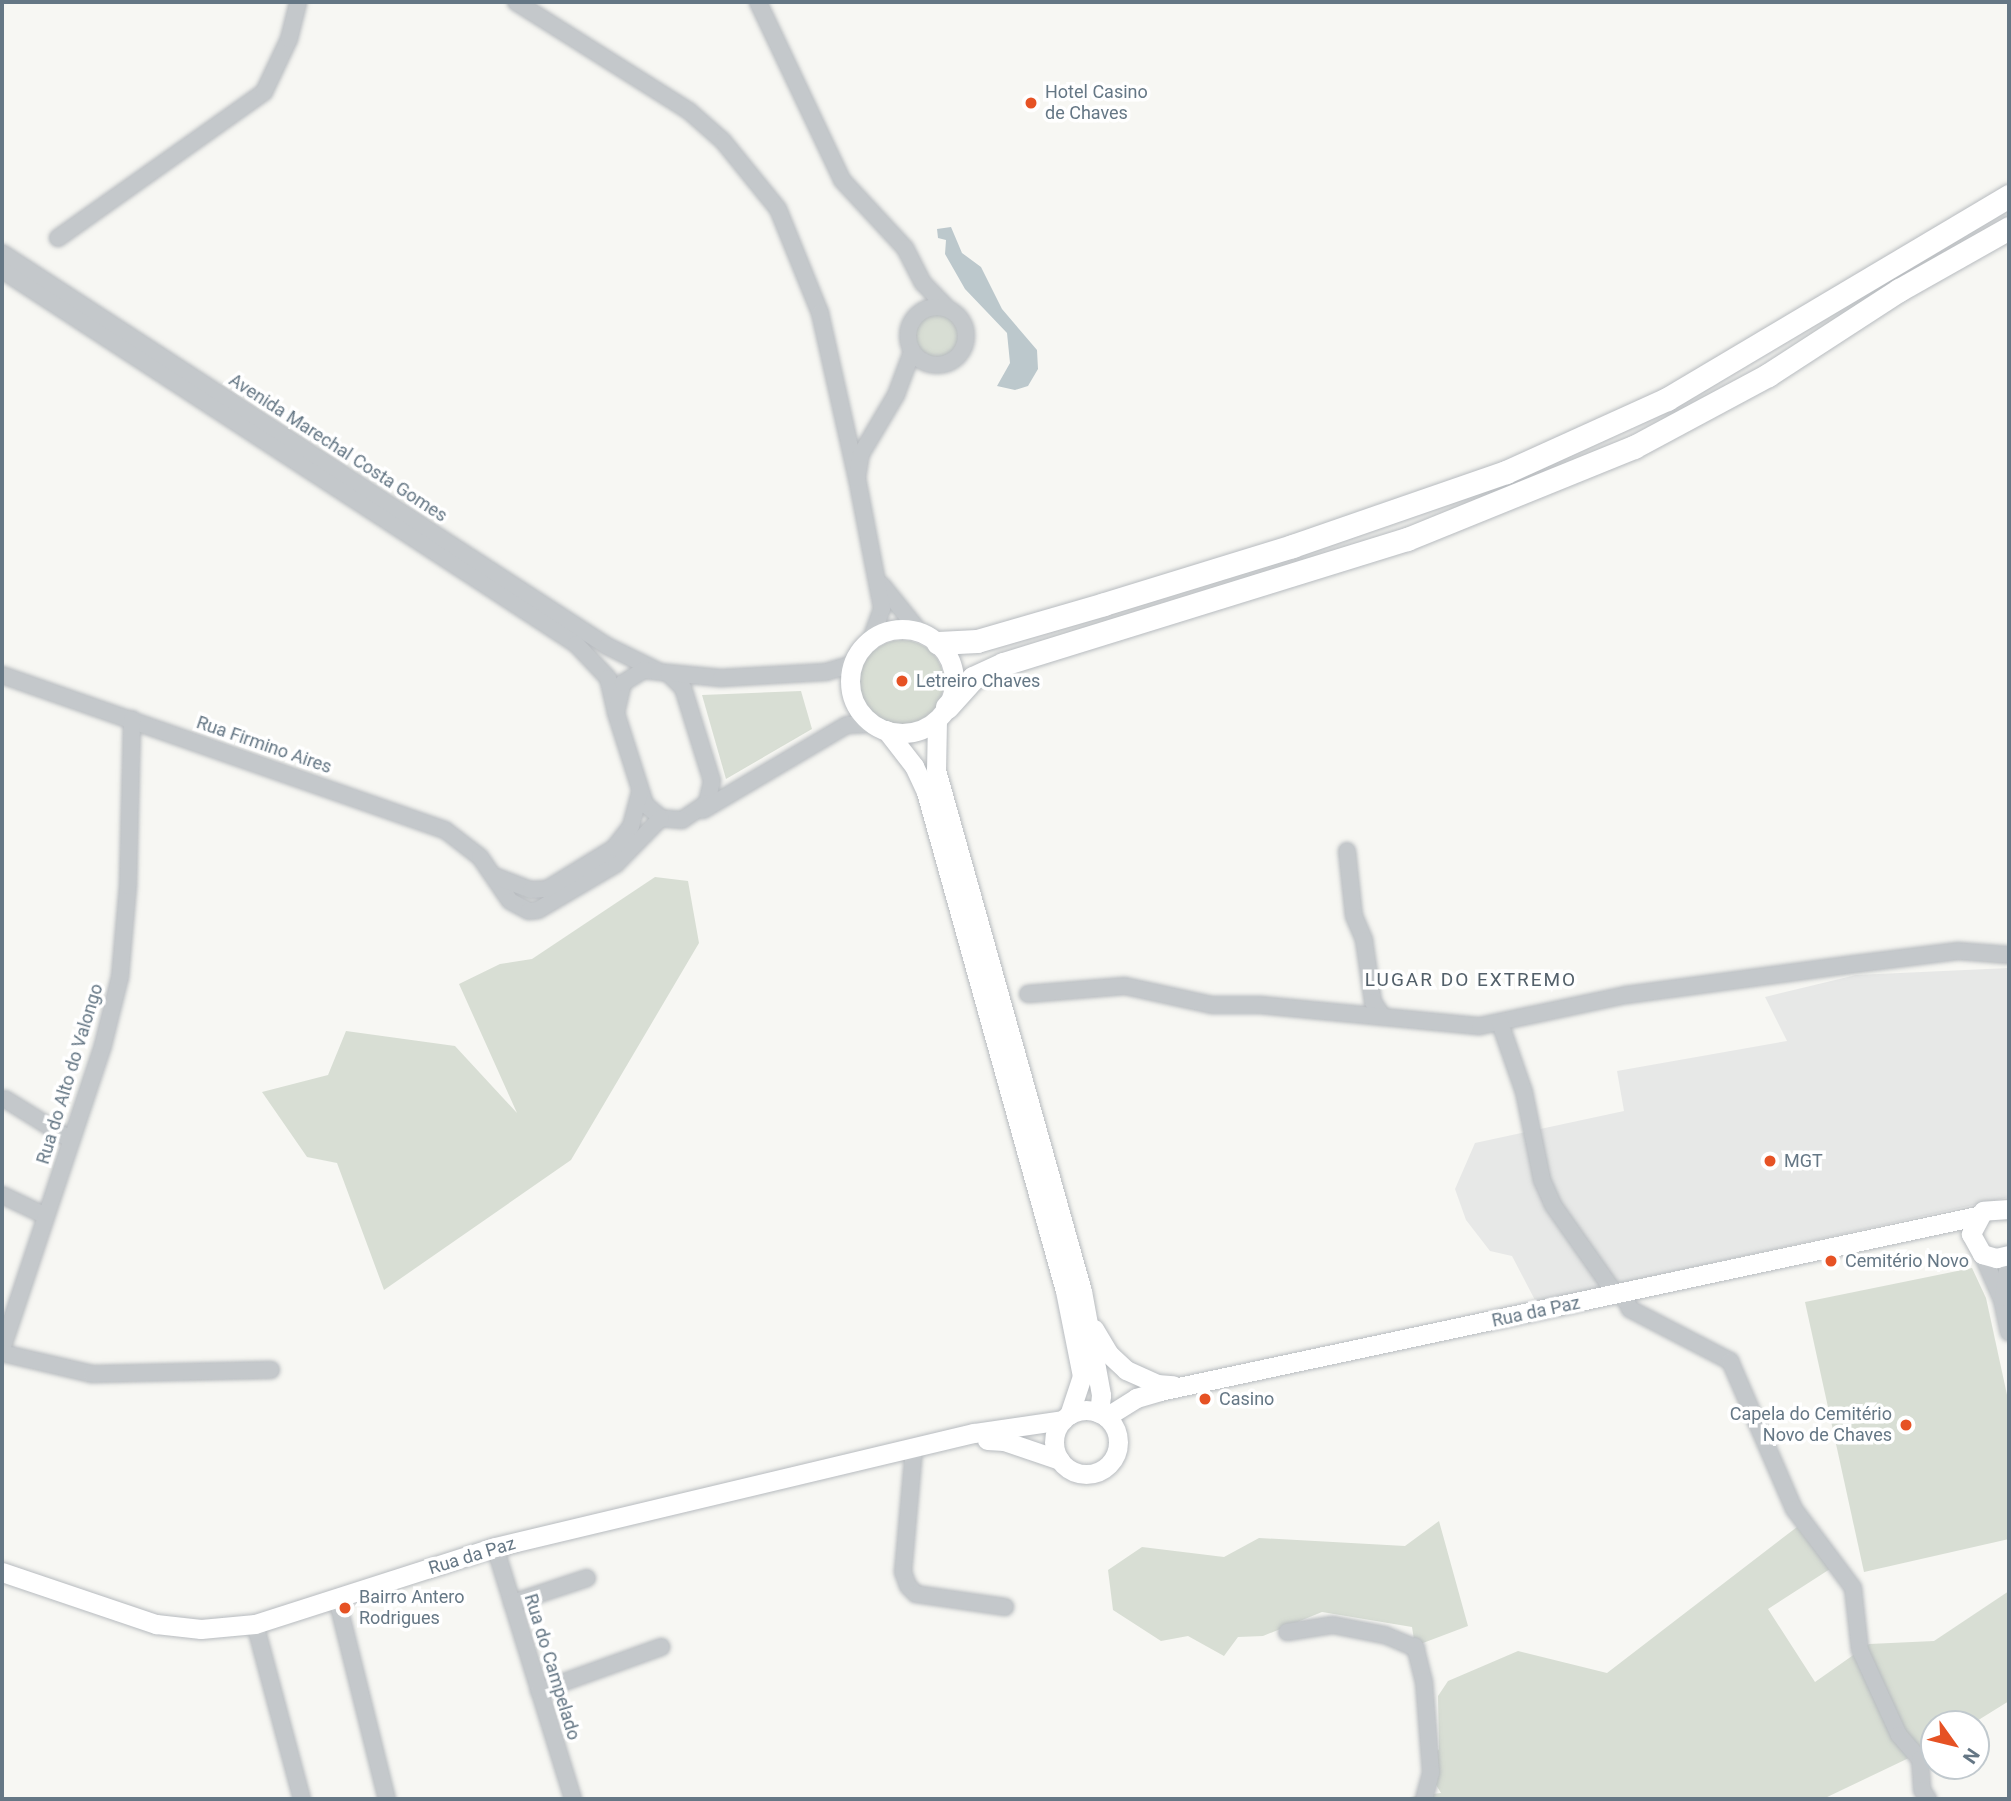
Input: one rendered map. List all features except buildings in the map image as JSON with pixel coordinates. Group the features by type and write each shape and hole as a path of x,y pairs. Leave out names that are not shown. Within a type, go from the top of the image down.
{"highway":[{"path":"928,637 976,641 1292,546 1506,472 1667,399 2009,194"},
{"path":"1899,290 1913,276 2009,214"},
{"path":"942,713 973,678 1003,664 1407,539 1634,447 1768,375 1899,290 2009,228"}],"main road":[{"path":"1060,1460 1054,1439 1082,1376 1065,1291 926,792 914,766 854,701 853,664 871,639 896,629 928,637 950,659 954,678 942,713 936,770 1086,1311 1102,1415 1118,1437"},
{"path":"880,727 918,730 942,713"},
{"path":"1886,1233 1977,1216 1991,1208 2008,1210"},
{"path":"1977,1216 1978,1248"},
{"path":"1886,1233 1949,1233 1996,1258 2009,1256"},
{"name":"Rua da Paz","path":"1185,1386 1619,1295 1886,1233"},
{"path":"1086,1311 1099,1342 1126,1370 1157,1384 1185,1386"},
{"path":"947,1441 1066,1417 1102,1415 1136,1398 1185,1386"},
{"path":"947,1441 1004,1441 1060,1460 1078,1472 1096,1472 1111,1462 1118,1437 1140,1408 1185,1386"},
{"name":"Rua da Paz","path":"2,1572 156,1624 201,1629 255,1624 495,1547 947,1441"}],"street":[{"path":"58,238 264,92 289,39 298,2"},
{"path":"516,2 689,111 723,141 778,209 820,313 857,478 879,580 882,608 871,639"},
{"path":"758,2 842,180 905,248 923,283 962,321 966,339 952,361 933,365 896,395 870,433 857,478"},
{"name":"Avenida Marechal Costa Gomes","path":"2,253 607,646 662,671"},
{"name":"Avenida Marechal Costa Gomes","path":"2,270 576,644 608,678 640,792"},
{"path":"896,395 923,283"},
{"path":"914,317 928,307 947,308"},
{"path":"890,337 910,344 933,365"},
{"path":"879,580 892,603 928,637"},
{"path":"616,713 623,683 632,675 662,671 748,677 826,672 853,664"},
{"path":"662,671 683,688 712,781 707,803 698,813"},
{"name":"Rua Firmino Aires","path":"3,678 132,719 445,830 473,850 497,877 510,901 538,910 615,864 661,818"},
{"name":"Rua do Alto do Valongo","path":"2,1351 44,1215 71,1140 120,977 128,886 132,719"},
{"path":"640,792 645,804 661,818 682,820 847,725 880,727"},
{"path":"497,877 531,890 547,889 614,848 631,825 640,792"},
{"path":"1346,851 1373,1002 1383,1017"},
{"path":"1028,994 1125,986 1212,1005 1480,1026 1626,995 1855,964 1958,951 2009,955"},
{"path":"1500,1023 1524,1092 1542,1180 1553,1205 1630,1308 1730,1361 1794,1509 1853,1588 1860,1650 1899,1735 1920,1759 1922,1790 1928,1799"},
{"path":"5,1099 71,1140"},
{"path":"2,1195 44,1215"},
{"path":"1978,1248 2003,1300 2009,1332"},
{"path":"2003,1300 2009,1256"},
{"path":"2,1351 92,1374 271,1370"},
{"path":"914,1449 903,1572 908,1586 916,1594 1005,1607"},
{"name":"Rua do Campelado","path":"495,1547 573,1799"},
{"path":"512,1602 587,1578"},
{"path":"337,1599 387,1799"},
{"path":"255,1624 302,1799"},
{"path":"1287,1632 1333,1625 1385,1635 1415,1647 1424,1681 1431,1773 1424,1799"},
{"path":"539,1691 662,1647"}],"shaded area":[{"path":"951,227 962,253 981,267 1002,309 1037,350 1038,369 1028,386 1015,390 997,386 1010,363 1007,333 965,289 945,254 946,240 938,238 937,229"},
{"path":"937,315 952,321 958,336 952,351 937,357 922,351 916,336 922,321"},
{"path":"902,640 925,647 937,659 944,682 937,705 925,717 902,724 879,717 867,705 860,682 867,659 879,647"},
{"path":"801,691 812,729 726,779 702,695"},
{"path":"655,877 688,881 699,943 571,1160 384,1290 337,1163 307,1157 262,1092 328,1075 346,1031 455,1046 517,1113 459,984 500,964 532,959"},
{"path":"2009,968 2009,1197 1536,1302 1512,1256 1490,1251 1466,1220 1455,1189 1475,1143 1624,1111 1617,1071 1787,1041 1765,997 1856,975"},
{"path":"1972,1268 1986,1298 2009,1404 2009,1539 1864,1572 1805,1302"},
{"path":"1439,1521 1468,1626 1415,1646 1412,1627 1322,1612 1263,1636 1238,1637 1224,1656 1188,1636 1161,1641 1113,1610 1108,1570 1142,1547 1224,1557 1259,1538 1405,1546"},
{"path":"1797,1527 1830,1569 1768,1609 1815,1682 1869,1644 1934,1641 2009,1591 2009,1701 1990,1713 1990,1710 1920,1710 1920,1753 1823,1799 1394,1799 1441,1793 1426,1768 1439,1749 1438,1696 1448,1681 1518,1651 1607,1673"}],"place":[{"name":"Hotel Casino de Chaves","path":"1031,103"},
{"name":"Letreiro Chaves","path":"902,681"},
{"name":"MGT","path":"1770,1161"},
{"name":"Cemitério Novo","path":"1831,1261"},
{"name":"Casino","path":"1205,1399"},
{"name":"Capela do Cemitério Novo de Chaves","path":"1906,1425"},
{"name":"Bairro Antero Rodrigues","path":"345,1608"}],"district":[{"name":"LUGAR DO EXTREMO","path":"1471,980"}]}
